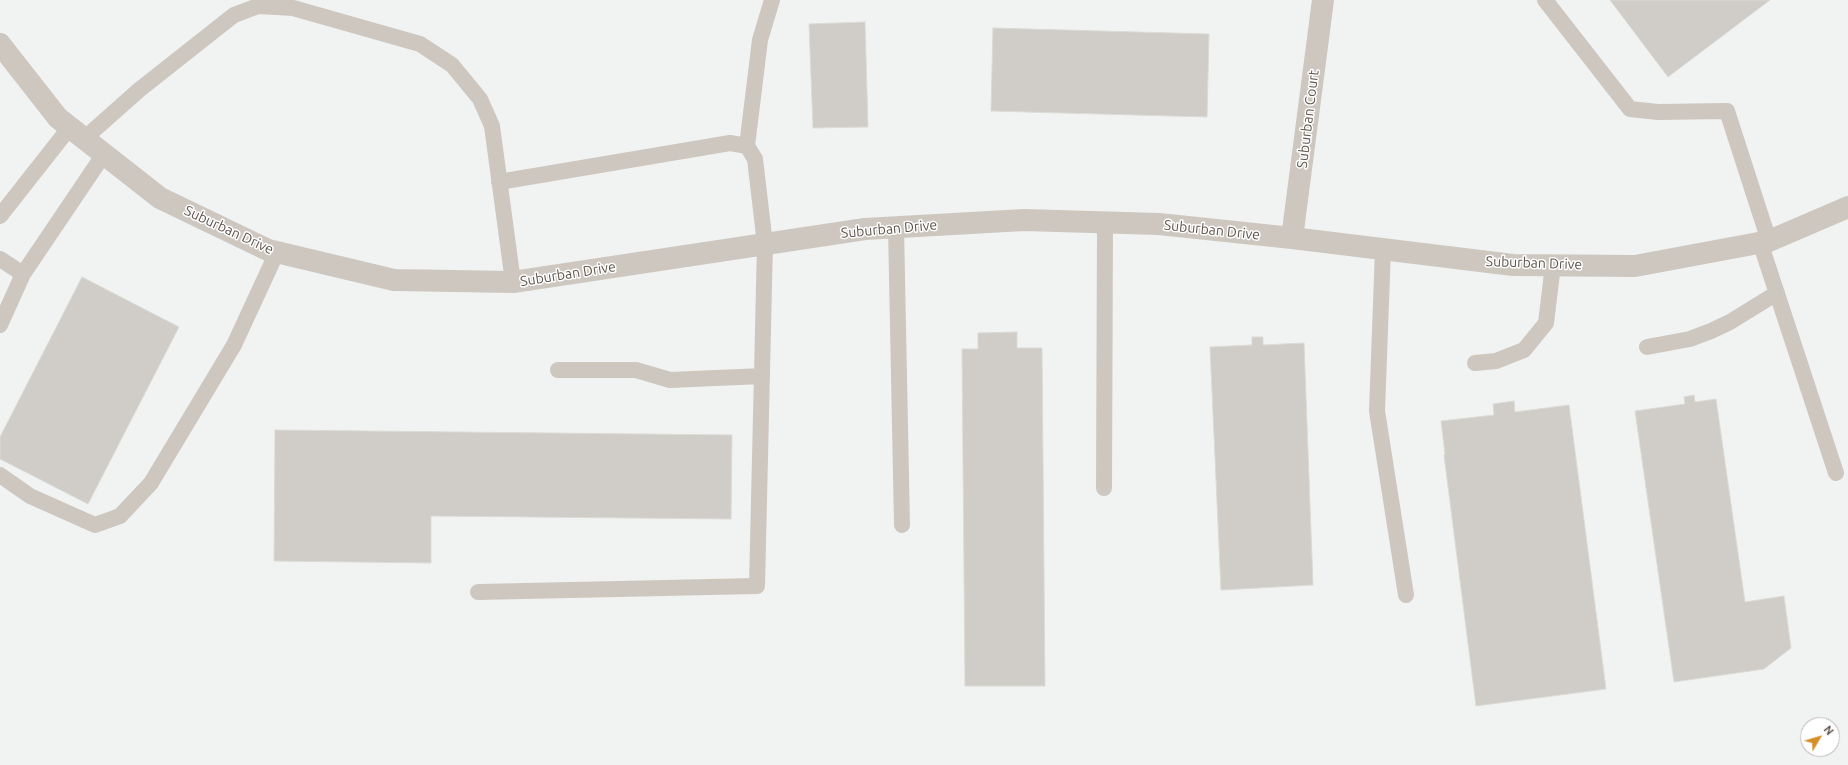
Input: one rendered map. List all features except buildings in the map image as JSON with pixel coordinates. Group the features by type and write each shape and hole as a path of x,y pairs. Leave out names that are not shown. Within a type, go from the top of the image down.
{"street":[{"name":"Suburban Court","path":"1292,238 1323,0"},
{"name":"Suburban Drive","path":"0,44 58,118 78,132 160,198 268,250 394,280 513,282 865,229 1024,220 1159,224 1292,238 1514,265 1635,266 1764,242 1848,206"}],"lane":[{"path":"478,592 757,586 765,244 755,159 747,146 760,40 772,0"},
{"path":"1545,0 1630,109 1658,112 1727,111 1777,293 1836,473"},
{"path":"0,216 78,132 139,90 234,15 258,6 293,8 420,44 452,65 480,99 492,126 513,282"},
{"path":"499,182 730,143 747,146"},
{"path":"0,325 23,274 104,154"},
{"path":"1104,488 1105,223"},
{"path":"896,227 902,525"},
{"path":"1383,249 1377,411 1406,595"},
{"path":"0,475 30,496 95,525 120,516 151,483 230,352 277,252"},
{"path":"0,259 23,274"},
{"path":"1475,363 1496,361 1524,350 1546,323 1553,265"},
{"path":"1647,347 1690,339 1711,332 1777,293"},
{"path":"558,370 636,370 670,380 762,376"}]}
